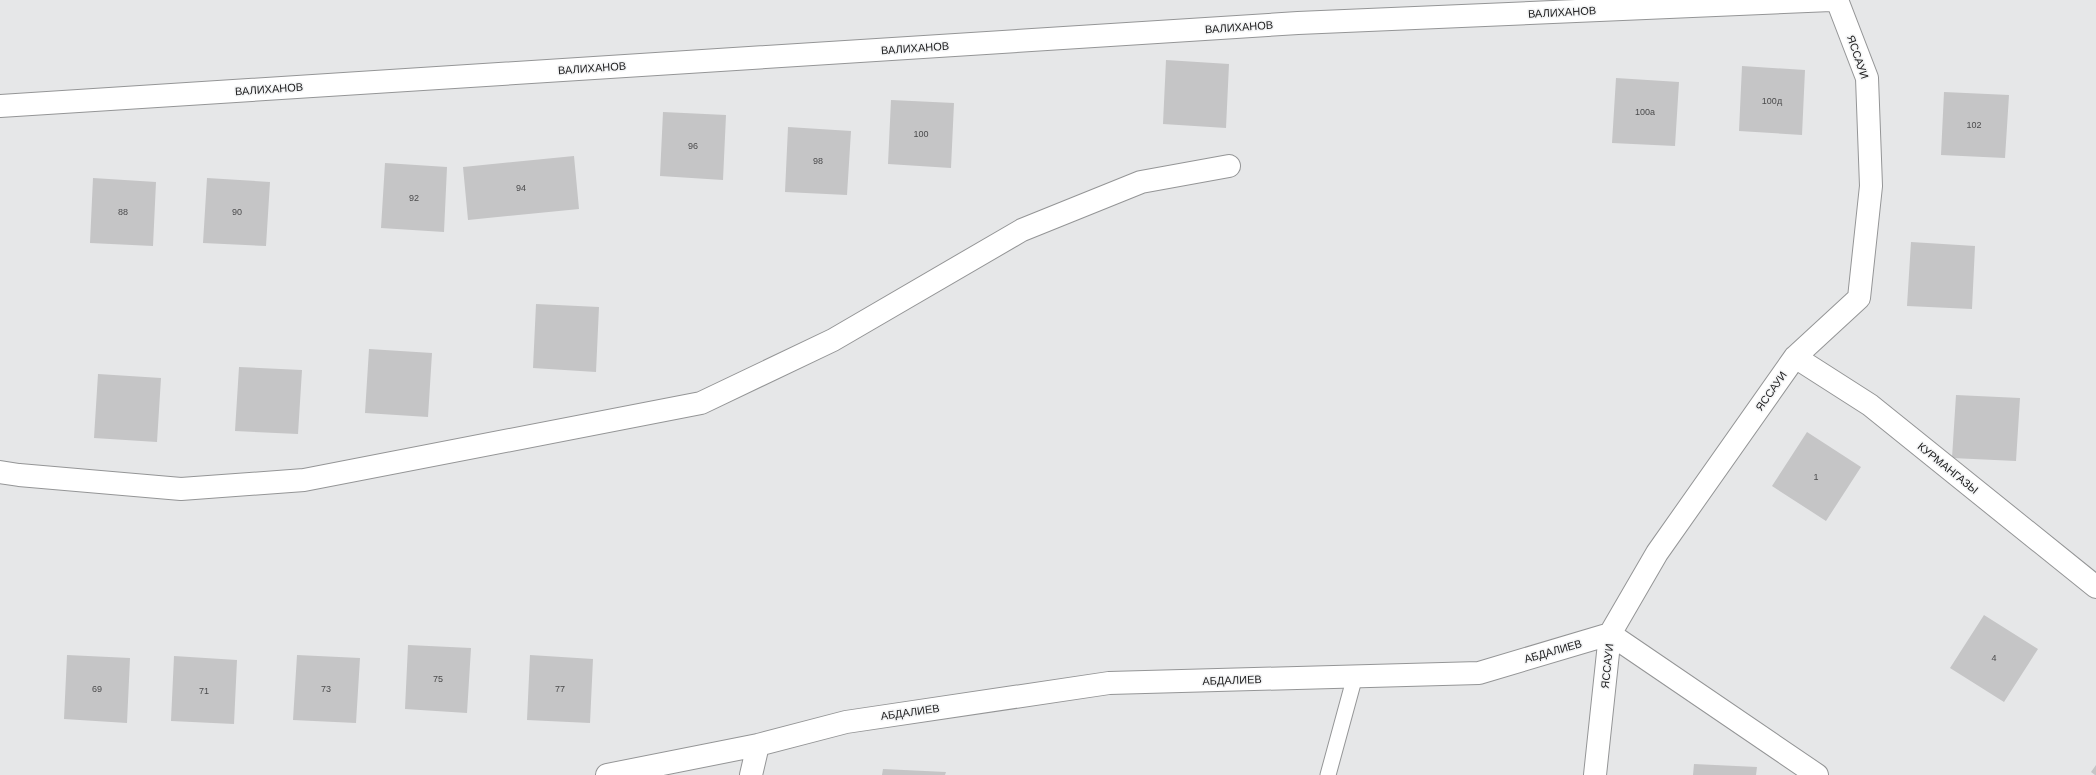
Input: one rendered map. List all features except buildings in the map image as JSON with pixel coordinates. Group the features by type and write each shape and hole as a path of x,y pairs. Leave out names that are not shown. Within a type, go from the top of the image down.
{"street":[{"name":"ВАЛИХАНОВ","path":"0,106 1298,23 1831,0"},
{"name":"ЯССАУИ","path":"1595,775 1610,634 1657,553 1795,357 1859,298 1871,186 1867,78 1837,0"},
{"path":"0,472 181,489 304,480 701,403 833,340 1022,230 1141,182 1229,166"},
{"name":"КУРМАНГАЗЫ","path":"1795,357 1870,405 2096,587"},
{"path":"1610,634 1816,775"},
{"name":"АБДАЛИЕВ","path":"607,775 697,766 758,745 846,722 1108,683 1479,673 1610,634"},
{"path":"750,775 758,745"}],"lane":[{"path":"1328,775 1355,676"}]}
